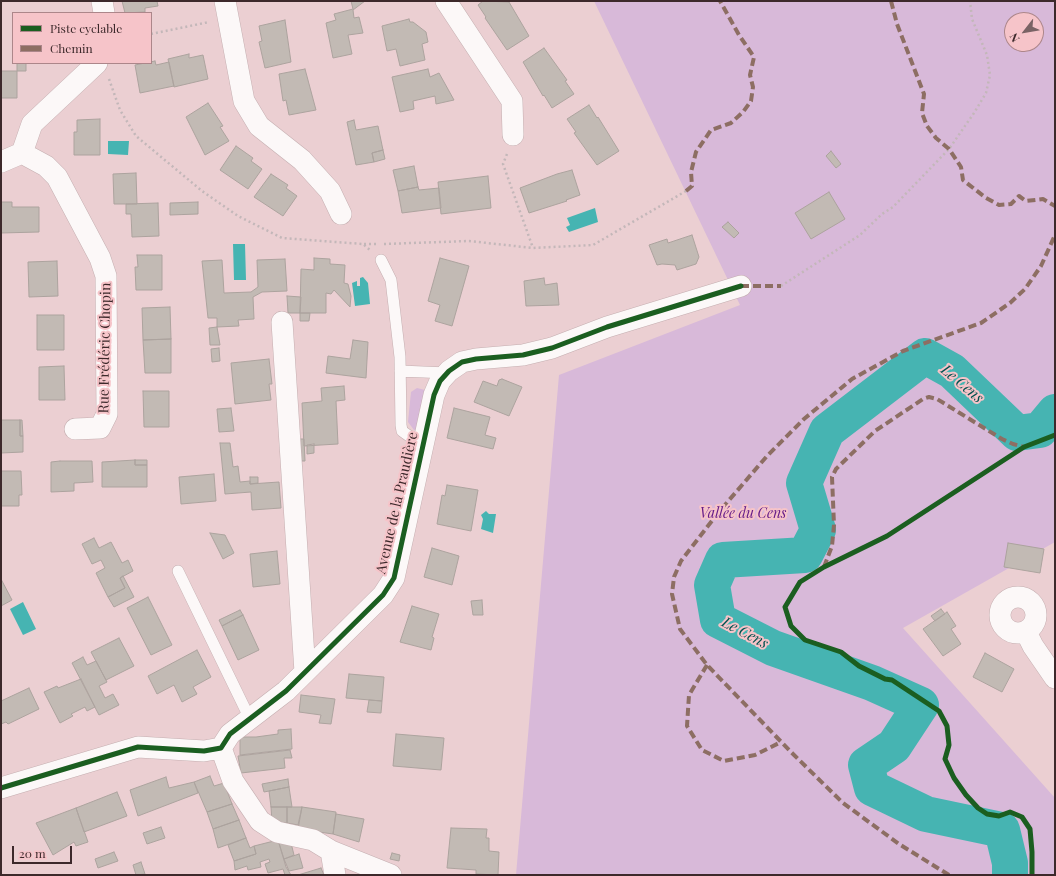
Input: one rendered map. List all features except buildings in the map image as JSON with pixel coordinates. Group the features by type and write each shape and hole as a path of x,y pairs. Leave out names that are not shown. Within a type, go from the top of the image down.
{"street":[{"path":"102,1 104,12"},
{"path":"446,1 512,101 513,135"},
{"path":"227,10 244,101 259,126 302,160 330,191 341,214"},
{"path":"1,162 22,153 32,124 103,70"},
{"name":"Rue Frédéric Chopin","path":"22,153 46,166 56,177 100,258 106,276 107,414 100,428 74,429"},
{"name":"Avenue de la Praudière","path":"221,748 230,734 286,691 383,595 394,578 434,395 440,381 447,373 462,362 476,358 523,355 552,348 608,327 741,286"},
{"path":"282,322 305,672"},
{"path":"1026,632 1033,646 1055,678"},
{"path":"1,788 138,747 204,751 221,748 233,781 260,821 277,832 313,840 331,851 391,875"},
{"path":"331,851 336,875"}],"lane":[{"path":"381,260 391,280 400,357 402,430 409,436 424,440"},
{"path":"400,370 447,373"},
{"path":"178,571 250,719"}],"path":[{"path":"781,286 860,235 882,214 894,207 949,149 974,113 986,93 990,75 987,55 972,20 970,1"},
{"path":"152,34 227,10"},
{"path":"103,70 120,110 136,136 202,191 238,216 282,238 363,244 469,241 533,248 593,245 686,191"},
{"path":"513,135 503,164 533,248"},
{"path":"363,244 381,260"},
{"path":"1032,875 1030,829 1022,818 1010,812 999,816 987,814 978,808 966,795 954,778 945,759 949,745 947,726 939,711 892,680 859,666 841,652 805,640 791,626 785,607 800,582 824,567 887,536 1024,447 1055,435"}],"green space":[{"name":"Vallée du Cens","path":"594,1 1055,1 1055,542 903,628 1055,798 1055,875 516,875 559,375 740,305"},
{"path":"417,388 425,390 421,433 414,430 408,422 411,392"}],"water":[{"path":"108,141 129,141 128,155 108,154"},
{"path":"595,208 598,222 569,232 566,227 570,225 567,218"},
{"path":"233,244 245,244 246,280 234,280"},
{"path":"363,277 368,283 370,304 355,306 352,283 357,281 357,286 360,286 360,278"},
{"path":"486,511 489,514 496,514 493,533 481,529 483,519 481,515"},
{"path":"23,602 36,629 23,635 10,609"}],"waterway":[{"name":"Le Cens","path":"1010,875 1010,863 1002,830 926,814 872,788 866,765 894,746 921,705 872,683 773,648 718,620 712,585 723,560 805,555 818,530 804,483 827,431 925,356 952,371 1017,433 1040,430 1055,412"}],"marked path":[{"path":"686,191 692,186 691,172 696,152 711,130 731,123 743,112 751,101 753,87 750,75 754,57 739,35 720,1"},
{"path":"891,1 897,24 924,94 922,113 927,126 936,138 949,149 961,167 963,180 986,198 999,205 1011,204 1019,196 1026,201 1043,199 1055,206"},
{"path":"949,875 899,844 843,803 791,752 707,665 680,629 672,594 674,577 681,561 718,513 767,456 804,419 852,379 903,351 981,323 1010,303 1025,289 1041,266 1055,235"},
{"path":"741,286 781,286"},
{"path":"824,567 832,546 834,525 832,477 836,469 875,431 923,399 929,397 937,399 1002,439 1024,447"},
{"path":"707,665 689,695 687,726 702,750 724,761 755,755 781,742"}],"cycle path":[{"path":"1,788 138,747 204,751 221,748 230,734 286,691 383,595 394,578 434,395 440,381 449,371 462,362 476,359 523,355 552,348 607,327 741,286"},
{"path":"1032,875 1030,829 1022,817 1010,812 999,816 987,814 978,808 966,795 954,778 945,759 949,745 947,726 939,711 892,680 885,679 859,666 841,652 805,640 791,626 785,607 800,582 824,567 887,536 1024,447 1055,435"}]}
